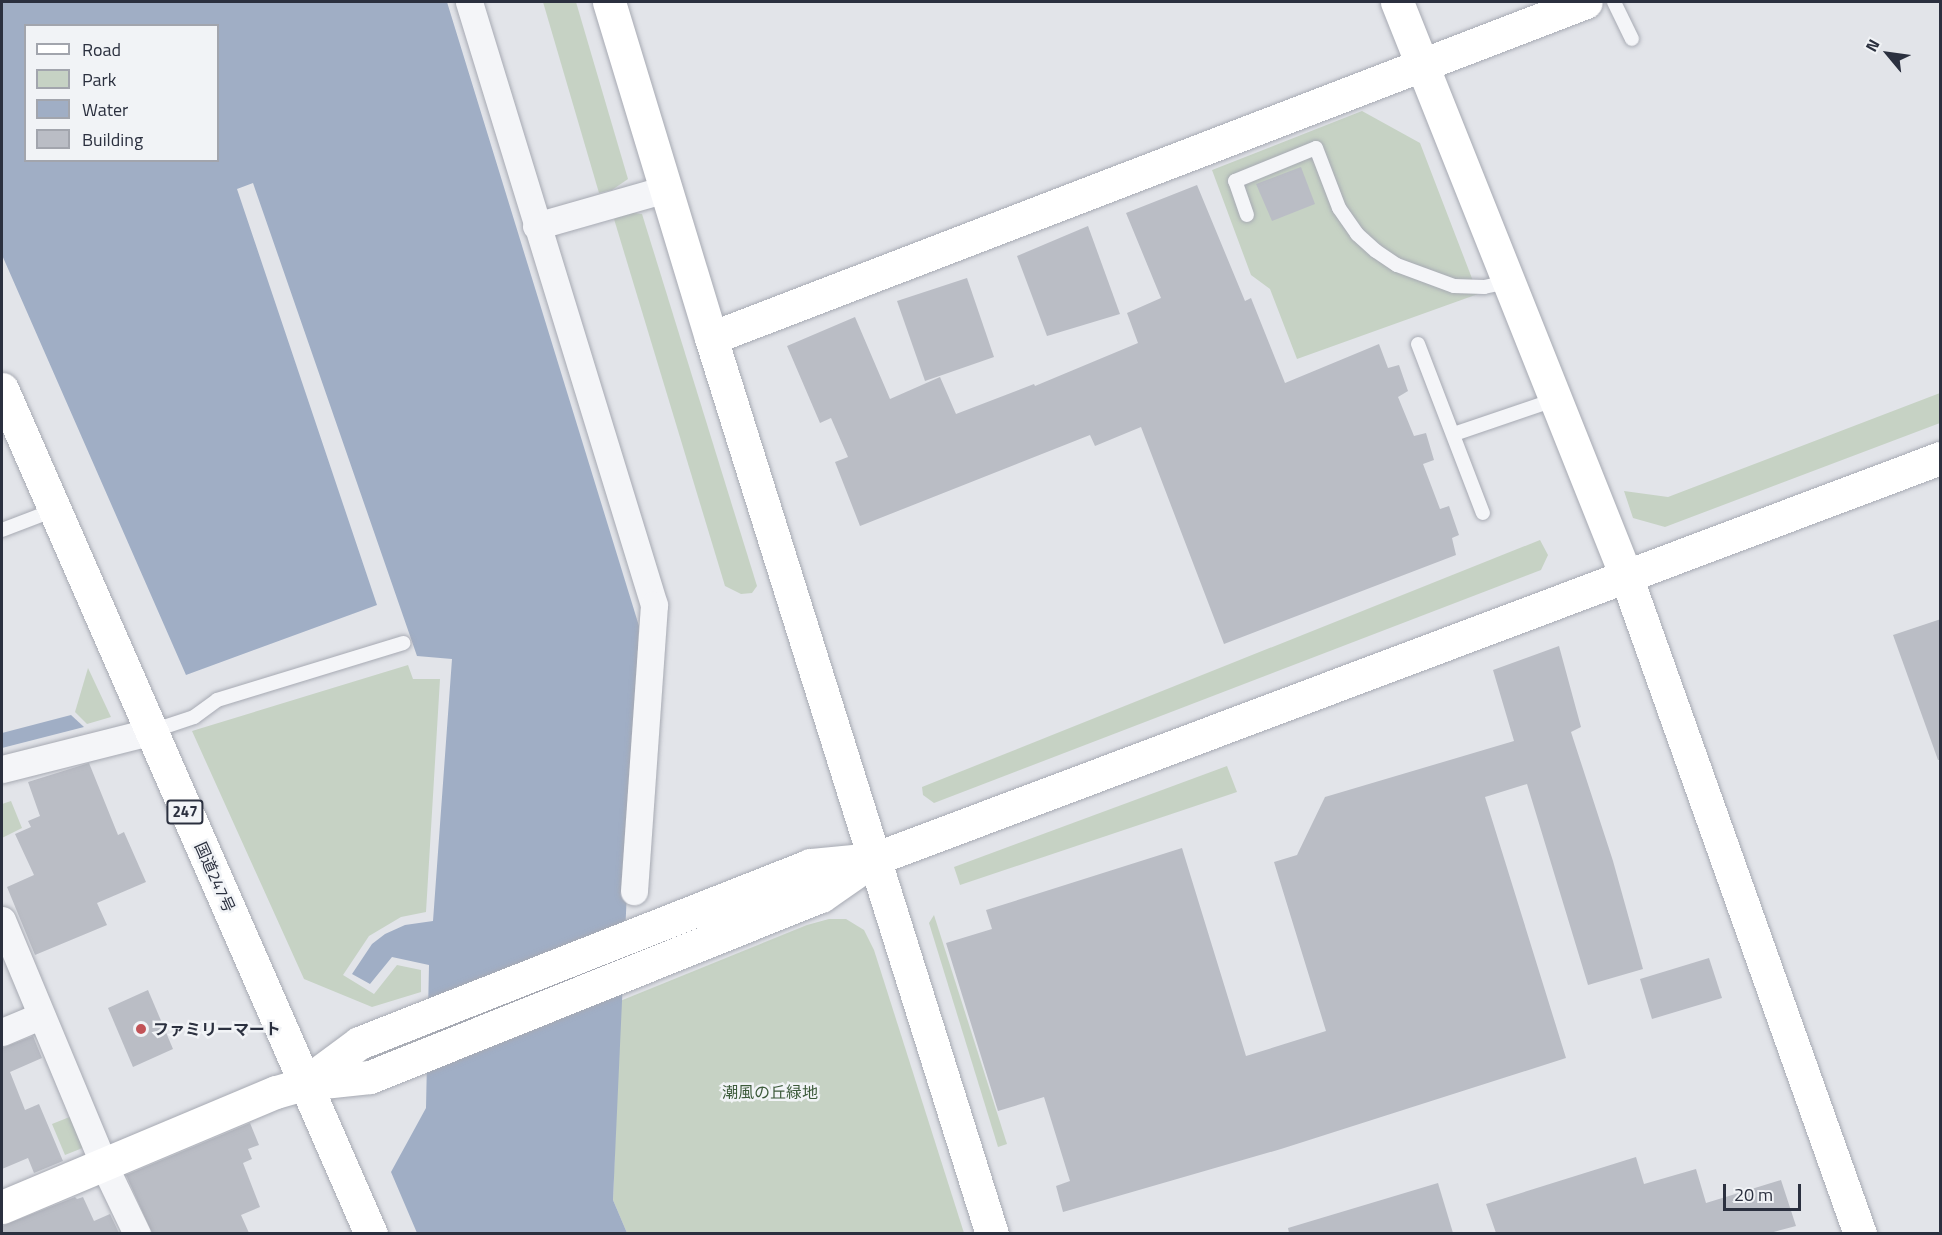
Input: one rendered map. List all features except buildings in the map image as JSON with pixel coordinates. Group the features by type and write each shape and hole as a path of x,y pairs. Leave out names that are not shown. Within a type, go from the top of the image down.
{"main road":[{"path":"609,2 711,338 992,1233"},
{"path":"1397,2 1626,576 1860,1233"},
{"path":"711,338 1586,2"},
{"name":"国道247号","path":"2,389 371,1233"},
{"path":"2,1207 276,1092 304,1084 370,1077 821,896 874,859 1941,458"},
{"path":"304,1084 359,1043 376,1036 810,865 874,859"}],"street":[{"path":"469,2 654,605 634,891"},
{"path":"537,226 666,189"},
{"path":"2,770 150,732"},
{"path":"2,920 103,1163 137,1233"},
{"path":"2,1032 40,1016"}],"lane":[{"path":"1614,2 1632,39"},
{"path":"1247,215 1235,181 1316,148 1339,208 1357,234 1376,251 1397,265 1454,286 1484,287 1508,282"},
{"path":"1418,344 1483,513"},
{"path":"1454,434 1557,399"},
{"path":"2,530 54,510"},
{"path":"150,732 194,717 217,700 403,644"}],"green space":[{"path":"543,2 576,2 628,179 612,190 599,193"},
{"path":"1362,111 1420,143 1478,294 1297,359 1270,289 1251,275 1212,170"},
{"path":"626,212 642,214 757,586 752,593 741,594 725,586 614,219"},
{"path":"1940,393 1940,423 1665,527 1633,518 1624,491 1668,497"},
{"path":"1540,540 1548,555 1541,570 934,803 923,795 922,787"},
{"path":"408,665 413,679 440,679 426,912 401,917 369,936 343,975 374,994 397,965 421,970 421,992 372,1007 304,979 192,731"},
{"path":"88,668 111,717 87,724 75,712"},
{"path":"1227,766 1237,792 960,885 954,867"},
{"path":"11,801 22,828 2,838 2,804"},
{"path":"934,915 1007,1144 998,1147 929,923"},
{"name":"潮風の丘緑地","path":"829,919 846,919 864,930 874,950 964,1233 627,1233 613,1200 620,1001 807,925"},
{"path":"72,1116 85,1147 65,1155 52,1124"}],"water":[{"path":"2,2 447,2 639,626 613,1200 627,1233 417,1233 391,1172 426,1108 429,965 392,957 370,984 352,974 372,944 385,934 405,925 433,921 452,659 417,656 253,183 237,189 377,605 186,675 2,255"},
{"path":"71,715 84,727 2,748 2,733"}],"place":[{"name":"ファミリーマート","path":"141,1029"}]}
